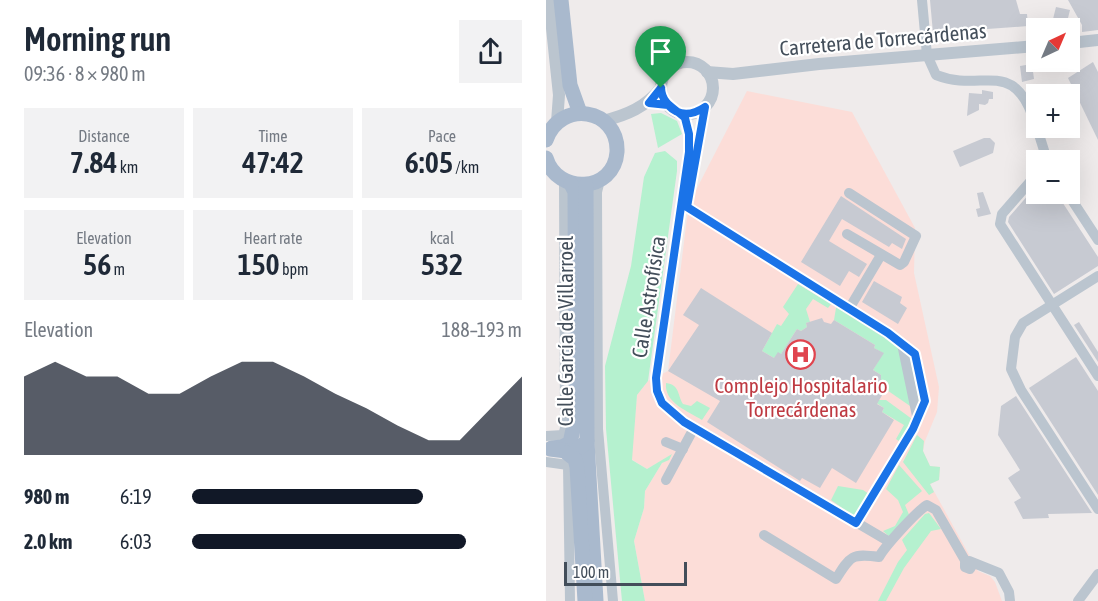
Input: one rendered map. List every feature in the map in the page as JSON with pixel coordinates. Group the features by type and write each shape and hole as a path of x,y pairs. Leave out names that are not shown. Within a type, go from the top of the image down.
{"main road":[{"path":"561,0 570,85 580,113"},
{"path":"546,140 560,120 570,85"},
{"path":"547,165 580,183 614,165 617,144 613,133 603,121 580,113 560,120"},
{"name":"Calle García de Villarroel","path":"547,449 562,447 570,443 576,416 575,192 580,183"},
{"name":"Calle García de Villarroel","path":"547,449 579,451 580,183"},
{"path":"576,416 596,601"},
{"path":"579,451 585,601"}],"street":[{"path":"549,0 548,16 559,95 560,120"},
{"path":"922,0 927,55 936,75 947,79 992,79 1010,83 1022,94 1026,103"},
{"path":"1080,42 1098,40"},
{"name":"Carretera de Torrecárdenas","path":"707,72 733,74 1026,47"},
{"path":"603,121 621,117 649,103 661,88 664,76 679,64 689,63 707,72 712,83 712,94"},
{"path":"661,88 664,100 680,114 697,112 705,107 712,94 733,74"},
{"path":"649,103 668,105"},
{"name":"Calle Astrofísica","path":"680,227 687,207 705,107"},
{"name":"Calle Astrofísica","path":"680,114 685,118 689,134 689,152 680,227 656,378 657,391 667,409 694,428 888,541"},
{"path":"613,133 621,117"},
{"name":"Calle García de Villarroel","path":"547,449 563,435 565,428 580,183"},
{"path":"1026,186 1002,214 1000,224 1098,376"},
{"path":"847,234 900,265 904,262 916,236 849,193"},
{"path":"1075,204 1098,240"},
{"path":"687,207 849,309 915,354 925,401 913,429 856,523"},
{"path":"849,309 881,255"},
{"path":"1098,276 1023,323 1015,336 1011,369 1021,390 1098,509"},
{"path":"666,480 694,428"},
{"path":"666,442 683,449"},
{"path":"570,601 568,465 579,451"},
{"path":"579,451 613,601"},
{"path":"764,535 836,579 851,558 856,555 879,557 888,541 899,535 927,505 936,510 970,563 983,565 999,573 1010,592 1010,601"},
{"path":"1078,601 1095,578"}],"shaded area":[{"name":"Complejo Hospitalario Torrecárdenas","path":"747,91 852,112 915,228 914,273 939,387 937,412 923,451 930,466 940,467 939,480 930,484 978,571 990,576 995,582 1002,601 645,601 634,541 644,508 645,491 662,463 671,455 647,469 631,459 637,395 648,381 668,371 687,218 694,194"}],"green space":[{"path":"661,113 677,121 682,134 658,148 651,114"},
{"path":"665,151 677,161 677,171 648,381 637,395 632,460 647,469 672,454 669,460 662,463 645,491 644,508 634,541 645,601 622,601 606,429 605,366 631,266 644,177 655,153"},
{"path":"798,284 831,304 828,308 813,299 806,309 810,322 806,323 807,327 801,331 797,329 781,354 774,358 762,351 777,324 781,326 789,314 783,307"},
{"path":"837,302 915,354 925,401 913,408 881,386 881,375 873,370 883,353 874,348 875,345 834,320"},
{"path":"666,383 676,388 683,404 691,406 697,401 710,408 702,420 673,401 666,390"},
{"path":"886,400 912,419 902,443 896,439 904,425 882,412 884,408 875,402"},
{"path":"917,435 924,441 923,451 930,466 940,467 939,480 930,484 934,492 929,495 903,462"},
{"path":"899,465 922,491 905,505 910,517 890,537 883,531 895,526 903,512 898,500 886,489"},
{"path":"838,486 863,490 869,494 855,517 831,500"},
{"path":"929,513 941,529 931,531 904,568 886,601 878,601 898,562 907,550 902,540 925,514"}],"building":[{"path":"930,0 1016,0 1020,14 1027,14 1026,26 933,33"},
{"path":"1068,0 1098,0 1098,30 1082,32 1082,25"},
{"path":"1056,7 1070,10 1068,18 1053,18"},
{"path":"1093,62 1098,72 1098,140 1080,103 1080,84 1071,84 1068,78"},
{"path":"1026,65 1026,72 1033,72 1034,79 1022,82 1020,66"},
{"path":"982,90 993,92 993,99 989,99 985,105 979,104 979,110 967,116 969,93 982,94"},
{"path":"984,138 990,138 995,143 993,153 960,167 953,151"},
{"path":"983,192 991,214 978,217 976,209 980,208 977,193"},
{"path":"841,196 906,239 902,249 892,243 889,247 842,219 829,241 867,264 859,277 849,271 840,286 801,262"},
{"path":"1026,197 1026,204 1064,204 1098,257 1098,266 1054,294 1008,222 1009,217"},
{"path":"874,281 902,297 900,303 907,308 898,324 862,302"},
{"path":"701,288 772,333 762,351 774,358 778,352 781,354 797,329 801,331 807,327 806,323 822,318 824,322 831,324 834,320 884,353 873,370 881,375 881,386 885,390 877,404 884,408 882,412 894,420 856,483 832,468 820,488 802,478 800,481 707,422 720,401 668,371 699,325 683,315"},
{"path":"1079,322 1098,352 1098,362 1074,325"},
{"path":"1076,357 1098,391 1098,495 1029,388"},
{"path":"1016,396 1092,513 1048,514 1049,518 1023,519 1014,502 1021,498 1008,478 1020,470 998,435 1001,406"}],"place":[{"name":"Complejo Hospitalario Torrecárdenas","path":"801,355"}],"route":[{"path":"661,88 649,103 668,105 672,110 680,114 697,112 705,107 687,207 888,333 915,354 925,401 913,429 856,523 684,422 662,403 657,391 656,378 680,227 689,134 685,118 672,110 664,100 661,88"}]}
